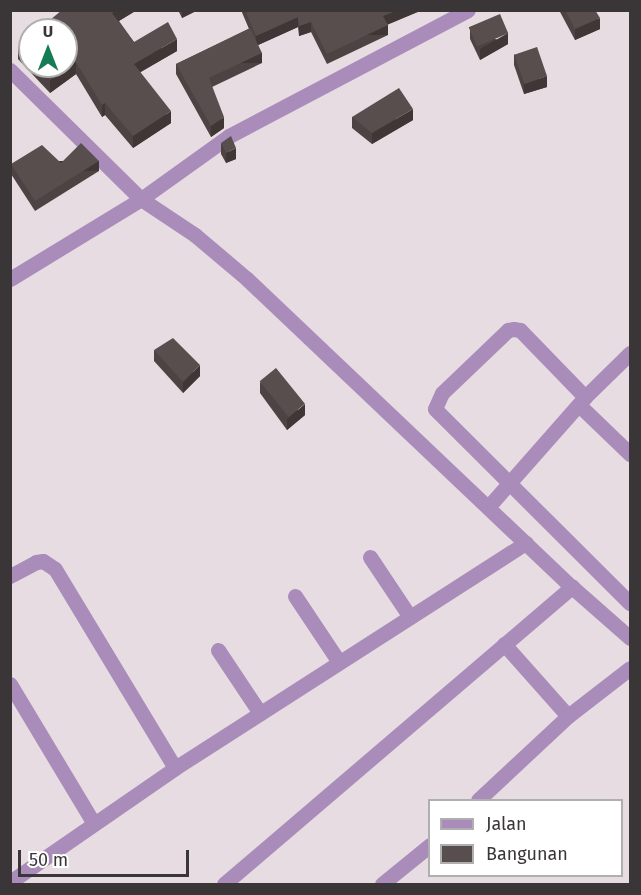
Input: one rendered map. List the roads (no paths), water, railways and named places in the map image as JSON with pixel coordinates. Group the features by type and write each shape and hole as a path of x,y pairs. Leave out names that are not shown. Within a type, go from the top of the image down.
{"street":[{"path":"10,279 141,199 229,136 468,10"},
{"path":"10,70 141,199 195,235 247,279 572,587 630,639"},
{"path":"630,454 520,330 508,330 442,393 435,405 437,413 630,603"},
{"path":"489,506 582,401 630,353"},
{"path":"10,882 93,822 175,768 526,543"},
{"path":"370,557 410,617"},
{"path":"10,576 36,562 43,561 55,569 175,768"},
{"path":"224,885 572,587"},
{"path":"295,597 339,662"},
{"path":"504,644 568,716"},
{"path":"218,650 260,713"},
{"path":"480,799 568,716 630,668"},
{"path":"10,684 93,822"},
{"path":"382,885 428,846"}]}
